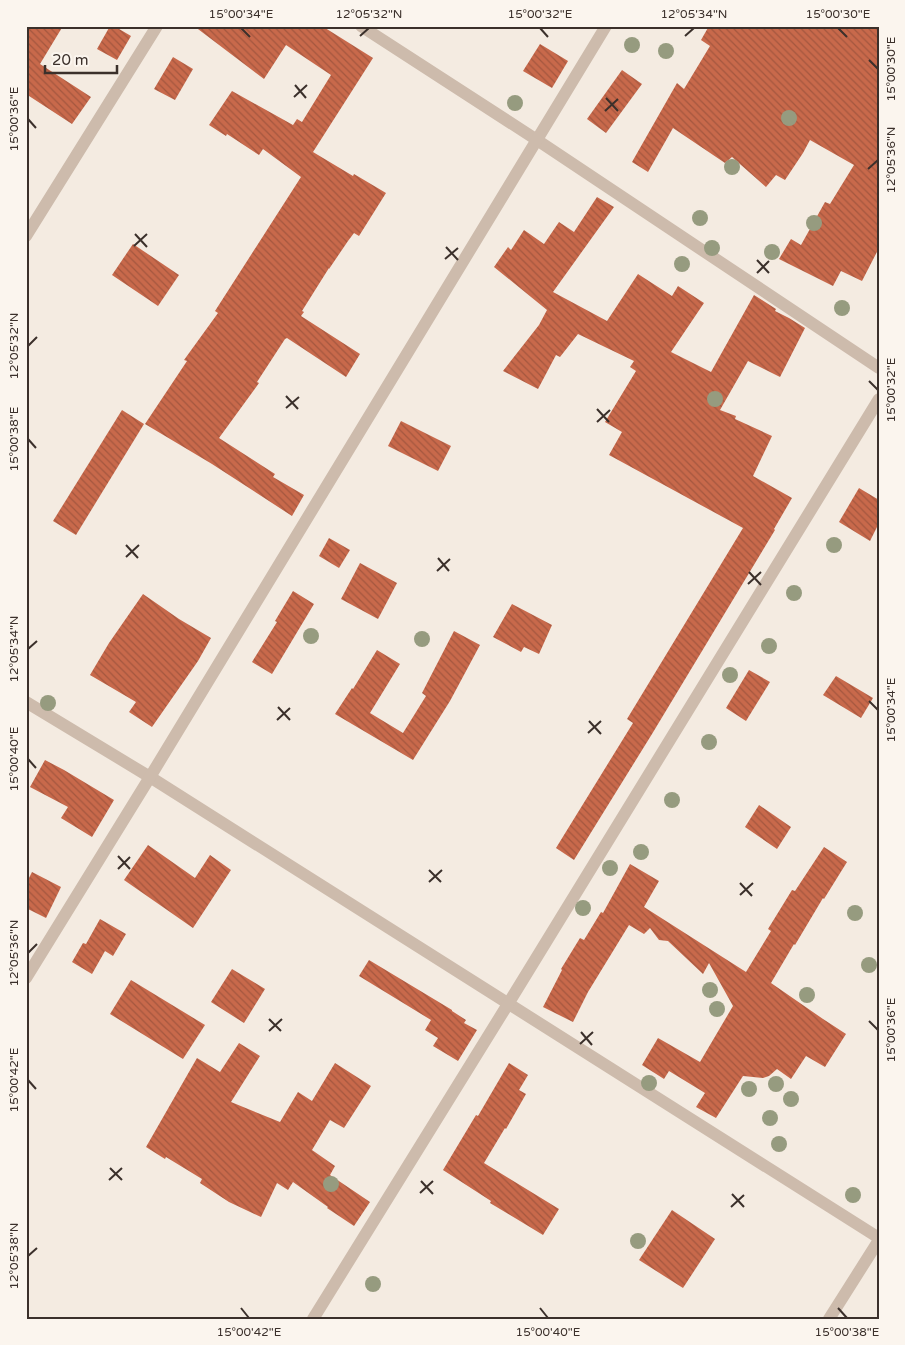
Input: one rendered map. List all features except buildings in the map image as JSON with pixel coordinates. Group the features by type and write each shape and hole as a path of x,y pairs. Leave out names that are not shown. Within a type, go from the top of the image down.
{"street":[{"path":"26,236 156,26"},
{"path":"361,26 537,140 879,368"},
{"path":"26,978 606,26"},
{"path":"313,1319 879,399"},
{"path":"26,702 150,777 879,1239 829,1319"}]}
